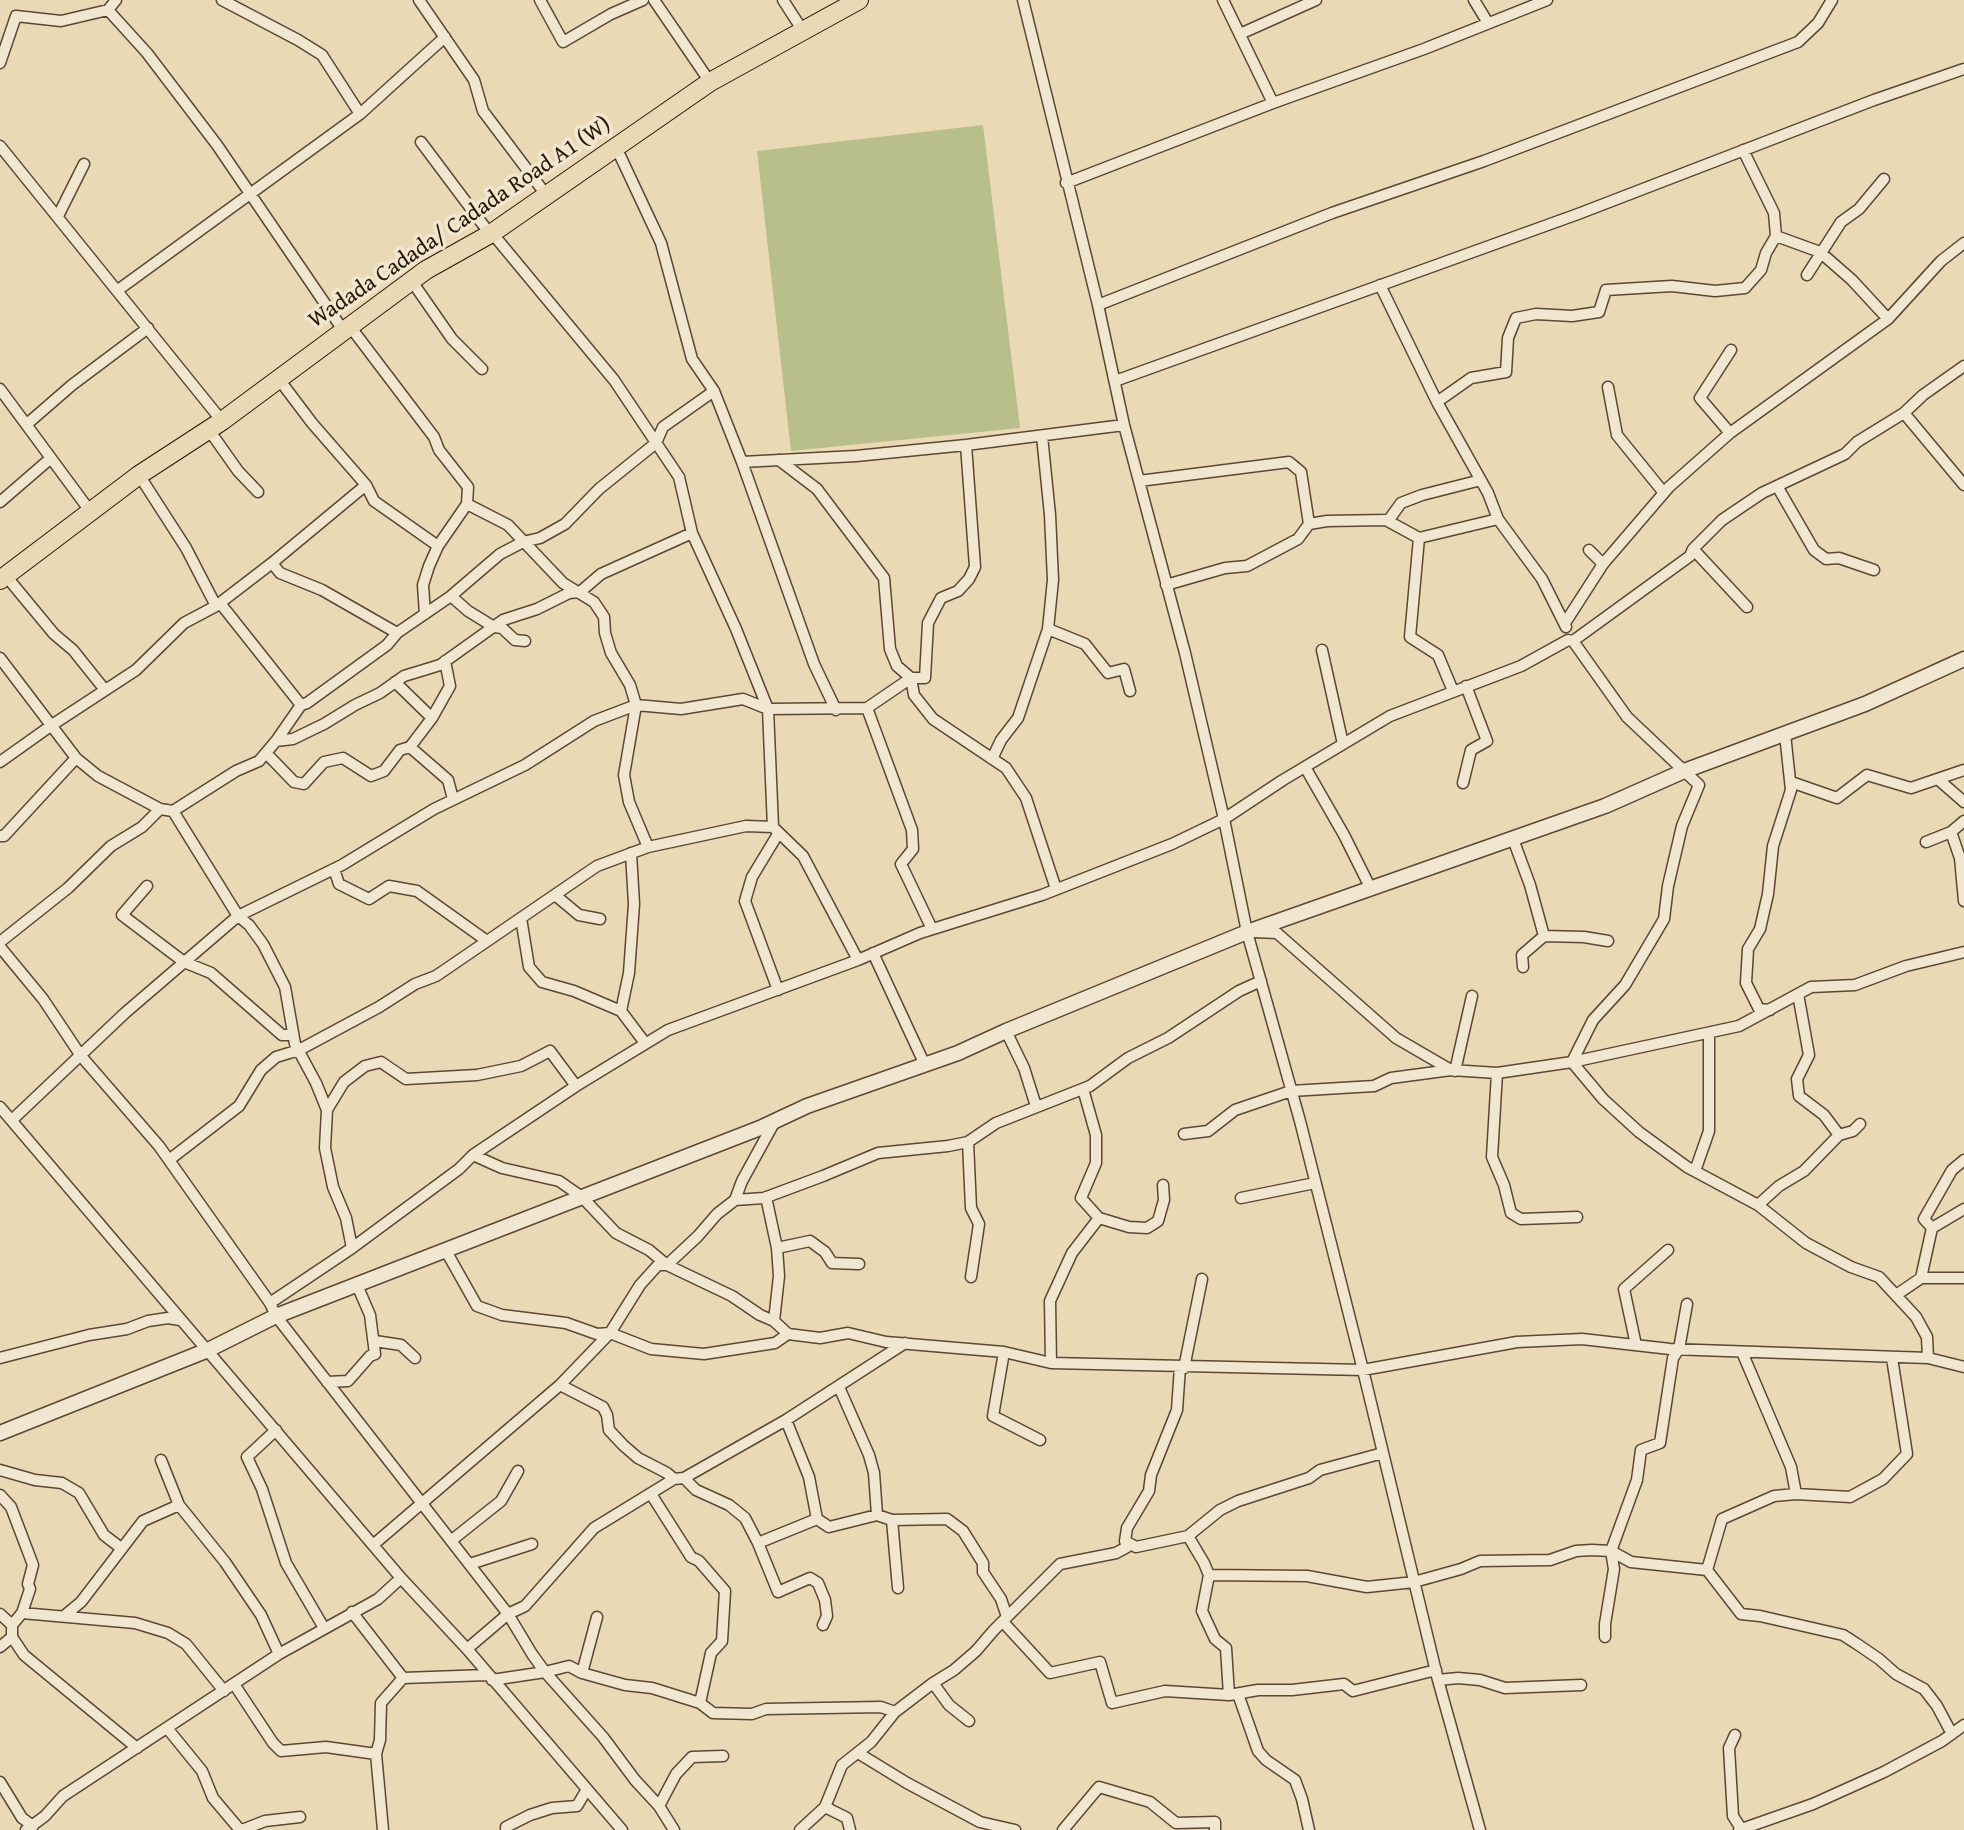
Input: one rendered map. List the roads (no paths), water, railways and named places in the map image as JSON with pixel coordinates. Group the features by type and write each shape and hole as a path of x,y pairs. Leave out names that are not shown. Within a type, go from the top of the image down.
{"main road":[{"name":"Wadada Cadada/ Cadada Road A1 (W)","path":"3,578 139,475 216,425 411,280 491,234 710,82 859,0"}],"street":[{"path":"0,63 16,16 61,21 108,10 116,0"},
{"path":"222,0 322,55 360,114"},
{"path":"419,0 474,80 483,111 547,196"},
{"path":"540,0 563,42 611,14 643,0"},
{"path":"654,0 710,82"},
{"path":"783,0 803,31"},
{"path":"1023,0 1098,305 1124,425 1167,585 1224,819 1247,932 1315,1183 1437,1675 1480,1830"},
{"path":"1223,0 1273,103"},
{"path":"1240,34 1316,0"},
{"path":"1474,0 1488,23"},
{"path":"1066,183 1547,0"},
{"path":"1098,305 1332,213 1484,161 1798,43 1818,23 1832,0"},
{"path":"108,10 148,53 217,145 346,328 467,483 467,504 438,546 423,585 425,614"},
{"path":"118,290 360,114 445,37"},
{"path":"1115,381 1578,214 1964,69"},
{"path":"421,142 491,234 614,380 679,477 692,533 736,629 768,709 776,830 752,877 745,901 778,990"},
{"path":"0,146 148,328 216,425 238,471 258,492"},
{"path":"616,147 661,243 692,359 714,391 814,664 836,710"},
{"path":"1437,402 1471,378 1506,372 1508,338 1516,318 1536,314 1572,316 1599,312 1606,290 1672,286 1715,291 1745,288 1761,270 1766,253 1776,236 1774,213 1743,150"},
{"path":"58,216 85,164"},
{"path":"1807,275 1841,222 1859,209 1884,179"},
{"path":"1776,236 1820,252 1852,280 1888,319"},
{"path":"1565,623 1603,564 1664,493 1730,433 1888,319 1941,261 1964,243"},
{"path":"411,280 452,339 482,369"},
{"path":"1380,285 1437,402 1481,480 1499,519 1542,579 1571,640 1627,717 1699,785 1682,826 1668,886 1664,919 1625,985 1593,1020 1572,1062"},
{"path":"27,424 72,385 148,328"},
{"path":"1730,433 1700,398 1731,350"},
{"path":"0,1433 208,1350 273,1310 459,1169 473,1155 576,1086 668,1030 858,960 932,929 1056,889 1172,844 1224,819 1390,716 1521,666 1571,640 1690,556 1693,549 1722,520 1762,493 1845,454 1857,442 1904,413 1923,395 1964,366"},
{"path":"278,379 312,424 366,485 374,501 438,546"},
{"path":"1608,387 1617,435 1664,493"},
{"path":"0,389 90,511"},
{"path":"173,811 236,771 259,761 301,705 387,645 397,633 451,596 500,554 523,542 540,538 565,524 599,489 656,443 663,427 714,391"},
{"path":"1904,413 1964,485"},
{"path":"742,462 856,456 1124,425"},
{"path":"992,759 1001,740 1018,718 1048,629 1052,567 1042,436"},
{"path":"12,1120 125,1013 238,915 334,869 433,808 525,765 594,721 636,705 681,709 743,698 768,709 867,708 911,678 925,678 928,623 941,598 958,591 975,567 966,445"},
{"path":"0,502 51,458"},
{"path":"779,460 817,489 884,578 890,649 897,666 911,678 914,695 933,719 1006,768 1026,798 1056,889"},
{"path":"1139,481 1289,462 1301,472 1309,524 1298,540 1247,566 1225,568 1167,585"},
{"path":"139,475 218,604 301,705"},
{"path":"1388,521 1401,503 1481,480"},
{"path":"0,762 136,670 184,623 218,604 366,485"},
{"path":"1777,486 1814,550 1826,559 1839,558 1874,570"},
{"path":"467,504 508,525 563,583 594,602 604,617 611,653 630,685 636,705 624,775 629,802 648,847"},
{"path":"1309,524 1327,521 1388,521 1419,538 1499,519"},
{"path":"276,741 293,739 380,693 404,676 444,661 503,620 569,593 580,592 601,574 692,533"},
{"path":"1419,538 1410,637 1438,655 1452,691"},
{"path":"1693,549 1747,607"},
{"path":"1589,550 1603,564"},
{"path":"272,563 281,573 322,590 397,633"},
{"path":"3,578 54,634 73,650 105,690"},
{"path":"451,596 468,611 494,627 502,628 515,640 524,641"},
{"path":"1048,629 1085,644 1108,674 1124,669 1130,691"},
{"path":"1322,650 1343,744"},
{"path":"0,658 76,758 98,776 160,808 173,811 238,915 262,944 285,987 295,1044 327,1110"},
{"path":"273,1310 357,1285 775,1121 807,1106 958,1053 1247,932 1605,806 1684,771 1866,704 1964,659"},
{"path":"266,753 294,782 304,784 324,762 343,758 370,776 384,771 400,750 410,747 432,718 450,686 444,661"},
{"path":"395,682 432,718"},
{"path":"1463,783 1471,750 1487,741 1466,686"},
{"path":"867,708 912,830 913,849 901,864 932,929"},
{"path":"1770,1010 1759,1009 1746,983 1748,949 1760,929 1773,846 1791,790 1785,734"},
{"path":"410,747 448,780 453,799"},
{"path":"0,836 4,836 76,758"},
{"path":"1305,767 1345,835 1371,889"},
{"path":"1791,782 1837,798 1867,775 1912,788 1964,770"},
{"path":"1939,780 1964,802"},
{"path":"160,808 142,827 111,846 68,888 0,944 43,999 81,1056 169,1160 273,1310 327,1382 509,1614 545,1672 603,1737 635,1780 659,1806 674,1830"},
{"path":"1926,842 1951,832 1964,821"},
{"path":"169,1160 239,1106 261,1070 276,1057 299,1051 415,984 436,976 597,866 648,847 746,826 776,830 803,856 858,960"},
{"path":"1951,832 1960,858 1964,901"},
{"path":"1513,839 1530,885 1544,936"},
{"path":"621,1011 629,973 634,904 631,853"},
{"path":"334,869 339,884 369,899 389,886 416,891 487,942"},
{"path":"147,886 122,915 184,962 211,973 282,1035 293,1035"},
{"path":"555,895 579,915 600,919"},
{"path":"521,918 529,967 542,982 574,991 621,1011 645,1043"},
{"path":"1247,932 1277,933 1396,1038 1452,1071"},
{"path":"1523,967 1522,955 1544,936 1584,937 1608,941"},
{"path":"873,953 925,1065"},
{"path":"1184,1134 1208,1131 1236,1110 1291,1091 1374,1086 1391,1078 1452,1071 1497,1073 1572,1062 1709,1033 1738,1026 1811,987 1855,985 1906,966 1964,953"},
{"path":"735,1200 766,1197 823,1177 878,1153 968,1142 996,1123 1090,1086 1128,1058 1168,1038 1239,991 1261,981"},
{"path":"1798,994 1810,1055 1797,1079 1800,1096 1824,1115 1839,1135"},
{"path":"1452,1071 1472,996"},
{"path":"1006,1031 1024,1068 1036,1106"},
{"path":"1695,1171 1709,1131 1709,1033"},
{"path":"352,1248 346,1217 333,1187 325,1148 327,1110 344,1082 365,1066 381,1062 406,1079 477,1075 521,1066 550,1051 576,1086"},
{"path":"1572,1062 1603,1099 1639,1132 1695,1171 1758,1205 1806,1243 1851,1267 1880,1277 1916,1317 1927,1337 1928,1357"},
{"path":"1497,1073 1492,1157 1504,1185 1511,1213 1521,1219 1577,1217"},
{"path":"1083,1089 1096,1135 1096,1163 1081,1198 1099,1218 1129,1227 1147,1228 1158,1221 1164,1199 1163,1185"},
{"path":"0,1107 401,1578 467,1649 622,1830"},
{"path":"373,1545 561,1385 610,1334 640,1285 658,1265 667,1265 717,1214 735,1200 775,1121"},
{"path":"1758,1205 1779,1186 1804,1171 1839,1135 1853,1131 1860,1124"},
{"path":"968,1142 971,1209 979,1224 971,1277"},
{"path":"473,1155 502,1168 559,1181 582,1197 615,1233 649,1250 667,1265 732,1296 774,1321 788,1334 820,1338 848,1333 886,1342 1004,1352 1051,1363 1182,1367 1363,1370 1517,1342 1582,1339 1678,1349 1892,1358 1928,1357 1964,1367"},
{"path":"1932,1228 1924,1219 1952,1170 1964,1160"},
{"path":"1241,1198 1315,1183"},
{"path":"766,1197 777,1248 779,1276 774,1321"},
{"path":"1921,1278 1932,1228 1964,1209"},
{"path":"1051,1363 1050,1301 1072,1253 1099,1218"},
{"path":"777,1248 810,1241 825,1252 832,1264 859,1264"},
{"path":"1636,1345 1625,1289 1668,1250"},
{"path":"446,1251 477,1306 502,1315 566,1323 597,1334 610,1334 651,1349 704,1354 775,1343 788,1334"},
{"path":"1896,1295 1921,1278 1964,1278"},
{"path":"800,1830 825,1807 842,1765 871,1742 895,1712 976,1651 1060,1564 1116,1553 1127,1547 1127,1528 1149,1491 1157,1457 1171,1430 1177,1410 1182,1367 1202,1279"},
{"path":"327,1382 348,1381 370,1356 375,1354 370,1315 357,1285"},
{"path":"1605,1637 1614,1569 1611,1551 1637,1480 1641,1450 1660,1443 1673,1358 1678,1349 1687,1304"},
{"path":"0,1358 89,1335 127,1329 148,1321 168,1318 180,1320"},
{"path":"375,1341 401,1345 415,1358"},
{"path":"467,1649 509,1614 525,1606 594,1528 786,1420 906,1342"},
{"path":"1004,1352 993,1416 1040,1440"},
{"path":"1742,1352 1791,1466 1796,1494"},
{"path":"1707,1570 1722,1518 1774,1496 1796,1494 1850,1497 1883,1479 1907,1454 1892,1358"},
{"path":"561,1385 603,1407 609,1430 638,1458 729,1506 745,1518 778,1592 810,1577 817,1583 826,1608 827,1616 823,1625"},
{"path":"839,1387 869,1455 874,1473 877,1515"},
{"path":"786,1420 809,1477 817,1519 829,1527 877,1515 892,1520 947,1519 964,1531 983,1563 983,1572 1001,1599 1005,1619 1050,1673 1100,1662 1112,1703 1165,1691 1233,1695 1258,1690 1292,1690 1344,1684 1353,1691 1437,1675 1505,1688 1581,1685"},
{"path":"276,1430 247,1457 262,1489 286,1563 324,1628"},
{"path":"1125,1541 1136,1547 1188,1536 1220,1510 1238,1501 1310,1478 1320,1470 1383,1453"},
{"path":"161,1460 179,1505 225,1563 261,1615 279,1654"},
{"path":"0,1470 35,1480 62,1483 79,1493 104,1535 121,1548"},
{"path":"452,1540 501,1501 518,1471"},
{"path":"651,1494 691,1558 699,1562 725,1591 722,1641 712,1653 700,1703"},
{"path":"0,1495 11,1507 33,1565 30,1589 22,1613 12,1625 12,1637 24,1655 137,1748"},
{"path":"64,1615 81,1602 143,1521 179,1505"},
{"path":"758,1542 817,1519"},
{"path":"892,1520 898,1588"},
{"path":"1188,1536 1209,1575 1202,1611 1215,1639 1226,1648 1233,1695 1258,1751 1266,1760 1295,1780 1309,1830"},
{"path":"470,1564 532,1544"},
{"path":"1209,1575 1307,1576 1367,1587 1414,1582 1479,1561 1550,1560 1576,1552 1611,1551 1631,1562 1707,1570 1741,1614 1843,1635 1879,1658 1896,1674 1924,1689 1952,1734"},
{"path":"0,1782 29,1828 63,1796 279,1654 378,1599 401,1578"},
{"path":"352,1612 403,1678"},
{"path":"22,1613 135,1623 168,1633 186,1644 205,1664 224,1691"},
{"path":"0,1614 12,1625"},
{"path":"582,1673 597,1616"},
{"path":"0,1647 12,1637"},
{"path":"383,1830 376,1754 380,1740 382,1703 403,1678 489,1677 545,1672 569,1666 582,1673 625,1685 652,1688 700,1703 713,1713 752,1714 766,1709 881,1707 895,1712"},
{"path":"933,1683 949,1705 969,1721"},
{"path":"234,1684 281,1751 326,1747 376,1754"},
{"path":"1735,1735 1729,1748 1733,1816 1741,1830 1812,1804 1884,1772 1952,1734 1964,1724"},
{"path":"167,1728 202,1771 213,1798 241,1830 265,1821 300,1817"},
{"path":"858,1753 980,1822 1015,1830"},
{"path":"659,1806 676,1774 692,1757 723,1756"},
{"path":"1063,1830 1099,1787 1150,1802 1176,1823 1215,1822 1215,1830"},
{"path":"506,1830 506,1827 530,1815 552,1808 577,1806 587,1789"},
{"path":"825,1807 847,1818 850,1830"}]}
